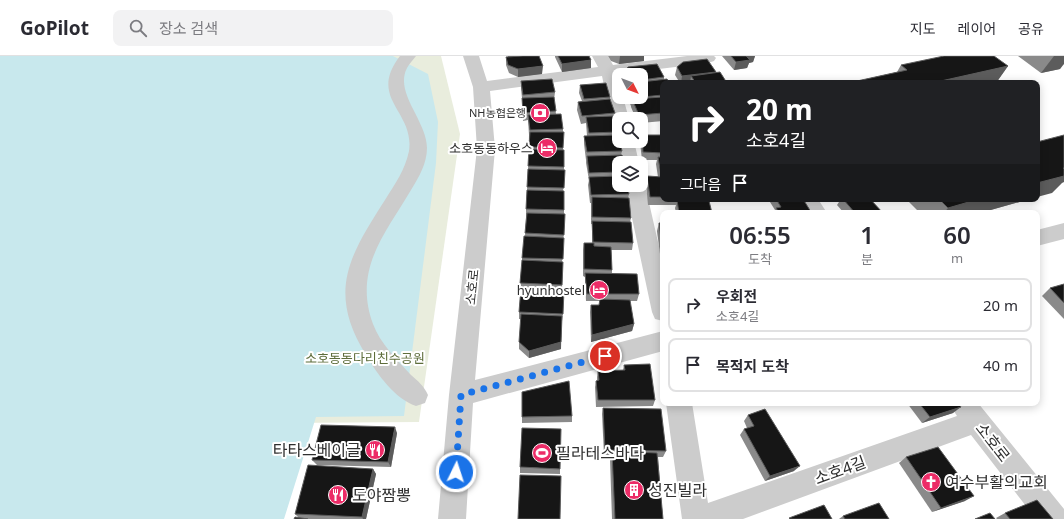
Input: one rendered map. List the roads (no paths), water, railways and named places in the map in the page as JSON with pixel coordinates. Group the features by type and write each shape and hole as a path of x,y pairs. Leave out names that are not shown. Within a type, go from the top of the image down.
{"street":[{"path":"408,56 401,63 394,78 400,102 410,116 419,136 417,159 410,178 368,245 358,270 355,302 365,332 372,347 398,379 416,395"},
{"name":"소호로","path":"452,519 461,395 486,149 481,87 471,56"},
{"path":"600,56 609,72 618,112"},
{"path":"481,87 710,62"},
{"path":"637,192 660,298"},
{"path":"1040,237 1064,231"},
{"path":"461,395 660,342"},
{"path":"679,406 696,519"},
{"name":"소호로","path":"970,412 1054,519"},
{"name":"소호4길","path":"704,519 970,412"}],"water":[{"path":"0,56 393,56 428,74 438,122 436,163 404,416 316,417 284,519 0,519"}],"place":[{"name":"NH농협은행","path":"540,113"},
{"name":"소호동동하우스","path":"547,148"},
{"name":"hyunhostel","path":"599,290"},
{"name":"타타스베이글","path":"375,450"},
{"name":"필라테스바다","path":"542,453"},
{"name":"여수부활의교회","path":"931,482"},
{"name":"성진빌라","path":"634,490"},
{"name":"도야짬뽕","path":"338,495"}],"park label":[{"name":"소호동동다리친수공원","path":"365,358"}]}
